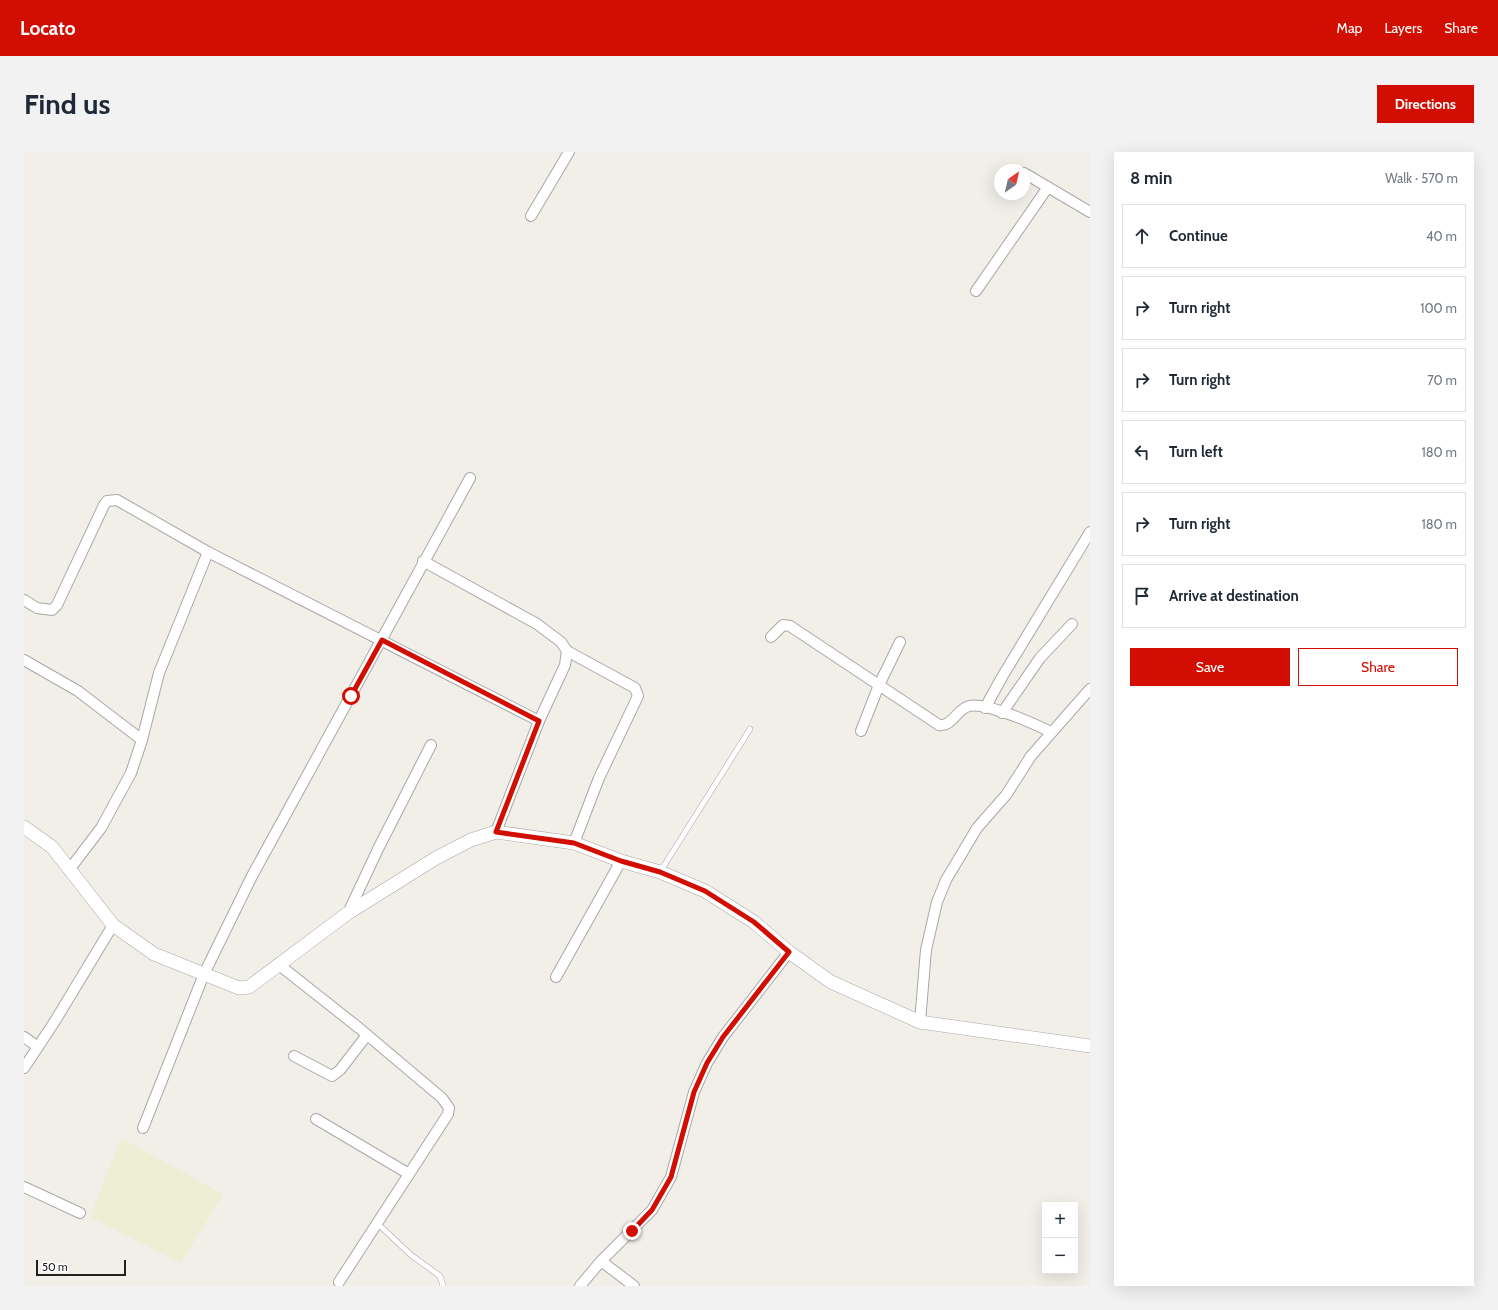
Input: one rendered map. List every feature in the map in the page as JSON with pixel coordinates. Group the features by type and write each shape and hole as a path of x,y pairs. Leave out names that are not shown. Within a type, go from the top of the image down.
{"street":[{"path":"531,216 569,152"},
{"path":"1030,176 1090,212"},
{"path":"976,291 1048,187"},
{"path":"143,1128 204,974 252,876 382,640 423,561 470,478"},
{"path":"24,600 46,610 52,610 57,605 100,511 104,505 111,500 124,504 208,552 539,721"},
{"path":"985,708 1002,677 1090,532"},
{"path":"69,870 111,811 131,773 142,740 159,673 208,552"},
{"path":"423,561 536,624 561,642 567,651 635,688 638,696 599,778 574,843"},
{"path":"1002,713 1036,664 1072,624"},
{"path":"771,637 783,625 790,626 939,725 943,726 948,723 965,708 970,706 985,708 1002,713 1052,732"},
{"path":"861,731 879,685 900,642"},
{"path":"496,832 539,721 566,665 567,651"},
{"path":"24,660 78,692 142,740"},
{"path":"920,1022 926,950 937,902 946,880 977,828 1006,795 1031,756 1090,689"},
{"path":"348,913 378,848 431,745"},
{"path":"24,827 52,847 113,925 154,954 239,988 249,987 348,913 436,858 470,840 496,832 574,843 621,861 660,872 705,891 754,922 789,952 831,982 920,1022 1090,1046"},
{"path":"556,977 621,861"},
{"path":"24,1068 113,925"},
{"path":"580,1286 601,1261 652,1210 671,1177 694,1092 707,1063 723,1037 789,952"},
{"path":"278,964 367,1035 442,1098 449,1108 448,1114 339,1282"},
{"path":"294,1056 332,1076 340,1070 367,1035"},
{"path":"24,1038 38,1047"},
{"path":"316,1119 409,1174"},
{"path":"24,1188 80,1213"},
{"path":"601,1261 634,1286"}],"lane":[{"path":"660,872 750,729"},
{"path":"377,1224 410,1255 440,1276 443,1286"}],"green space":[{"path":"121,1138 223,1194 181,1263 90,1217"}],"route":[{"path":"351,696 382,640 539,721 496,832 574,843 621,861 660,872 705,891 754,922 789,952 723,1037 707,1063 694,1092 671,1177 652,1210 632,1231"}]}
